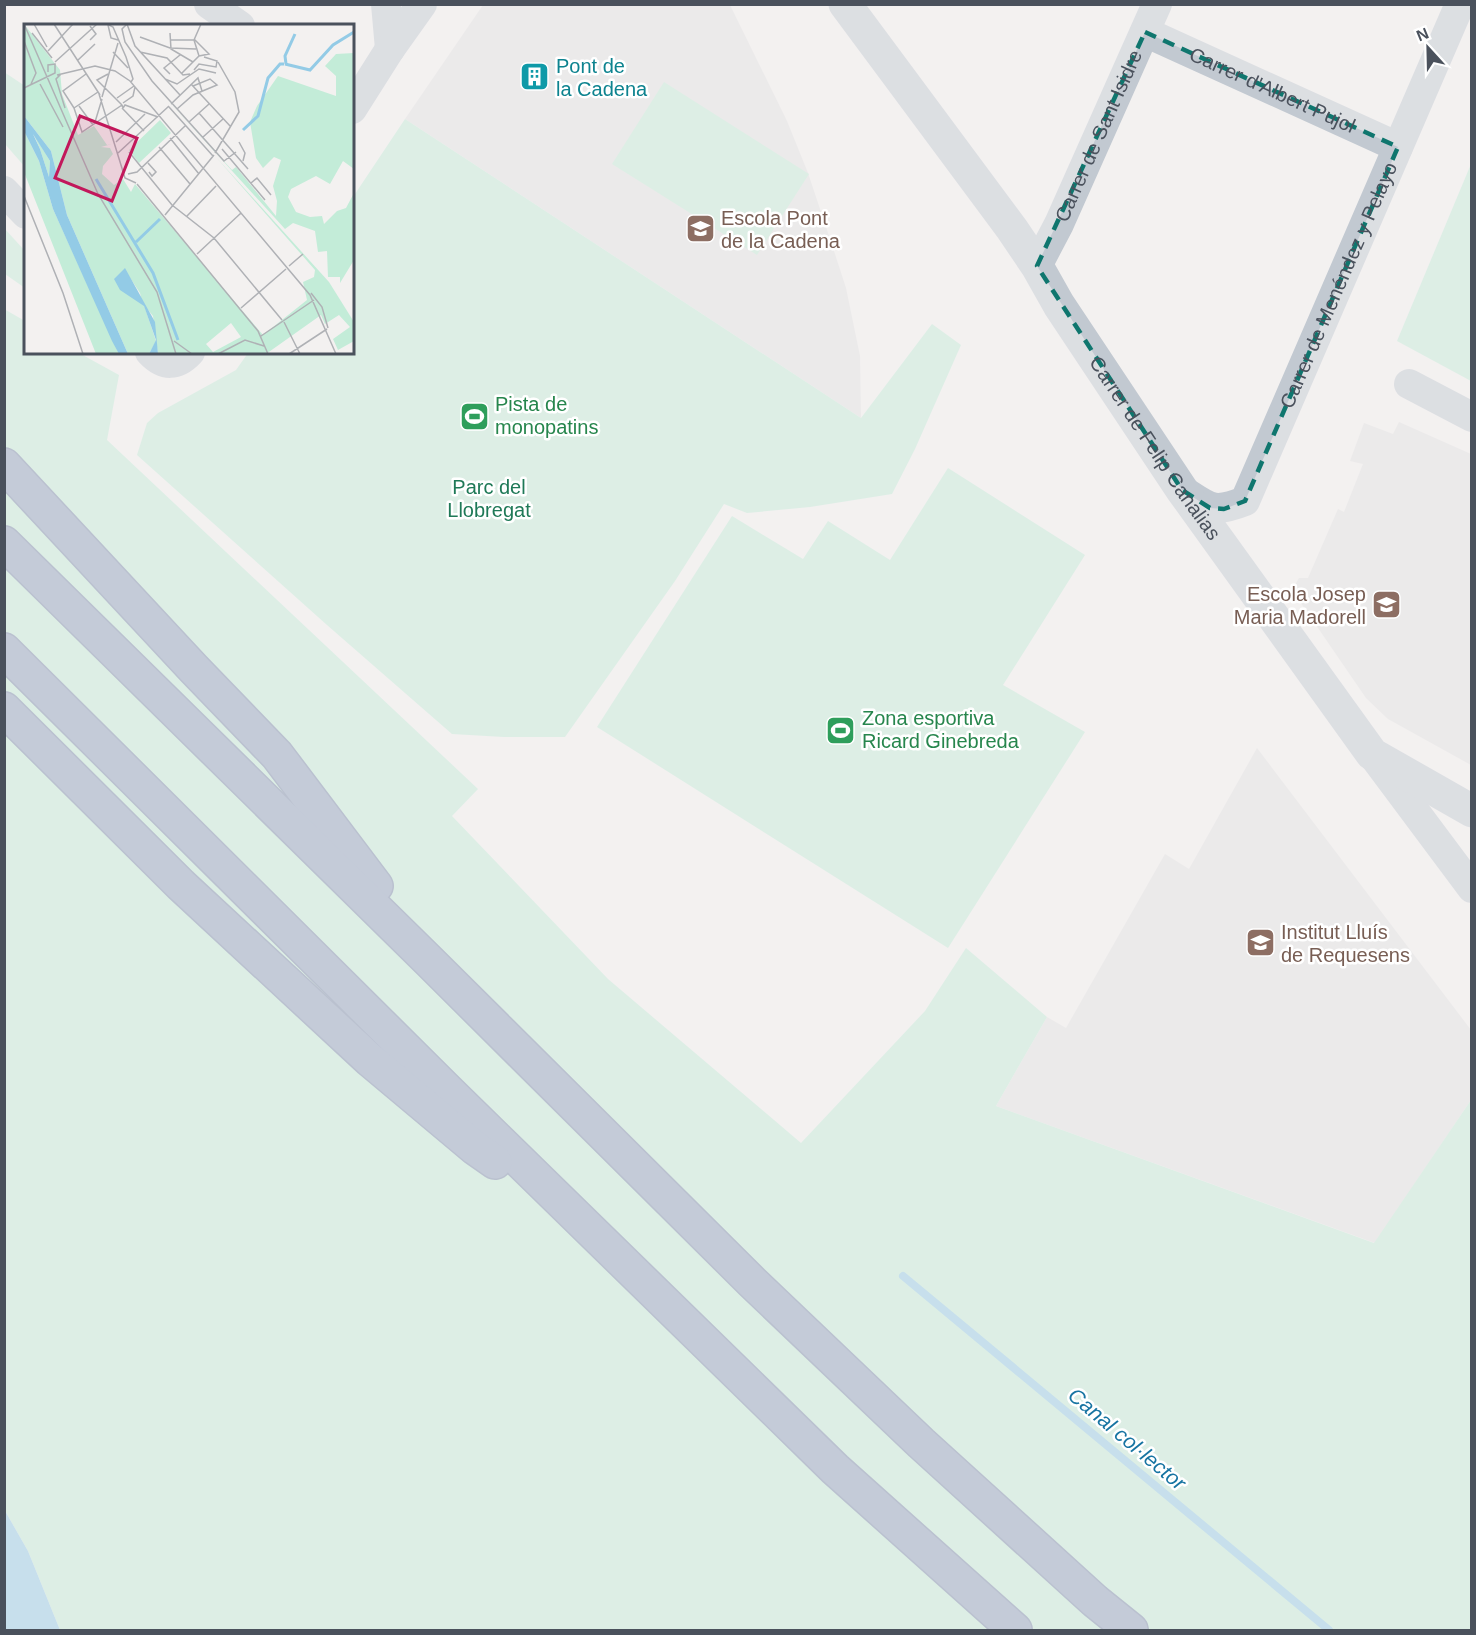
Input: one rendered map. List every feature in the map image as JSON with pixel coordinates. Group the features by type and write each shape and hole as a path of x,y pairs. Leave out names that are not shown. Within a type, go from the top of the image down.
{"highway":[{"path":"4,465 277,755 371,878 429,961"},
{"path":"4,543 752,1282 921,1443 1095,1601 1131,1630"},
{"path":"4,650 438,1082 835,1469 1015,1630"},
{"path":"4,709 181,885 370,1060 475,1148 588,1226"}],"street":[{"path":"208,4 237,24"},
{"path":"386,4 390,49"},
{"path":"354,104 423,4"},
{"name":"Carrer de Felip Canalias","path":"845,4 1012,229 1037,266 1059,305 1182,489 1372,754 1472,888"},
{"name":"Carrer de Sant Isidre","path":"1037,266 1059,224 1157,4"},
{"name":"Carrer de Menéndez y Pelayo","path":"1182,489 1210,508 1224,509 1245,501 1460,4"},
{"name":"Carrer d'Albert Pujol","path":"1144,32 1398,147"},
{"path":"4,191 24,212"},
{"path":"1409,384 1472,417"},
{"path":"1372,754 1472,811"}],"highlighted area":[{"path":"1145,32 1398,147 1245,501 1224,509 1210,508 1182,490 1037,266"}],"shaded area":[{"name":"Escola Pont de la Cadena","path":"483,5 730,5 787,121 808,173 846,288 860,356 861,418 405,119"},
{"name":"Escola Josep Maria Madorell","path":"1399,422 1471,454 1471,765 1388,719 1366,698 1292,590 1299,578 1308,578 1338,509 1344,512 1363,464 1350,461 1364,423 1393,434"},
{"name":"Institut Lluís de Requesens","path":"1257,748 1471,1030 1471,1100 1375,1243 996,1106 1047,1017 1066,1028 1165,854 1189,869"}],"green space":[{"path":"4,72 24,85 24,166 5,144"},
{"path":"664,82 809,174 757,255 612,164"},
{"name":"Parc del Llobregat","path":"405,119 861,418 932,324 961,345 915,449 892,494 810,507 747,513 724,504 675,581 565,737 452,734 137,455 147,423 158,413 236,370 247,354 354,354 354,196"},
{"path":"1471,164 1471,381 1397,341"},
{"path":"4,228 24,250 24,287 5,274"},
{"path":"4,309 24,320 24,354 81,354 119,375 107,440 478,789 452,816 608,979 801,1143 925,1011 966,948 1047,1017 996,1106 1374,1243 1471,1100 1471,1630 60,1630 28,1551 4,1509"},
{"name":"Zona esportiva Ricard Ginebreda","path":"948,468 1085,555 1003,685 1085,732 948,948 597,727 732,516 803,559 828,521 890,560"}],"water":[{"path":"4,1509 28,1551 60,1630 5,1630"}],"waterway":[{"name":"Canal col·lector","path":"903,1276 1329,1630"}],"place":[{"name":"Pont de la Cadena","path":"535,77"},
{"name":"Escola Pont de la Cadena","path":"700,229"},
{"name":"Pista de monopatins","path":"474,416"},
{"name":"Escola Josep Maria Madorell","path":"1387,605"},
{"name":"Zona esportiva Ricard Ginebreda","path":"841,730"},
{"name":"Institut Lluís de Requesens","path":"1260,943"}]}
